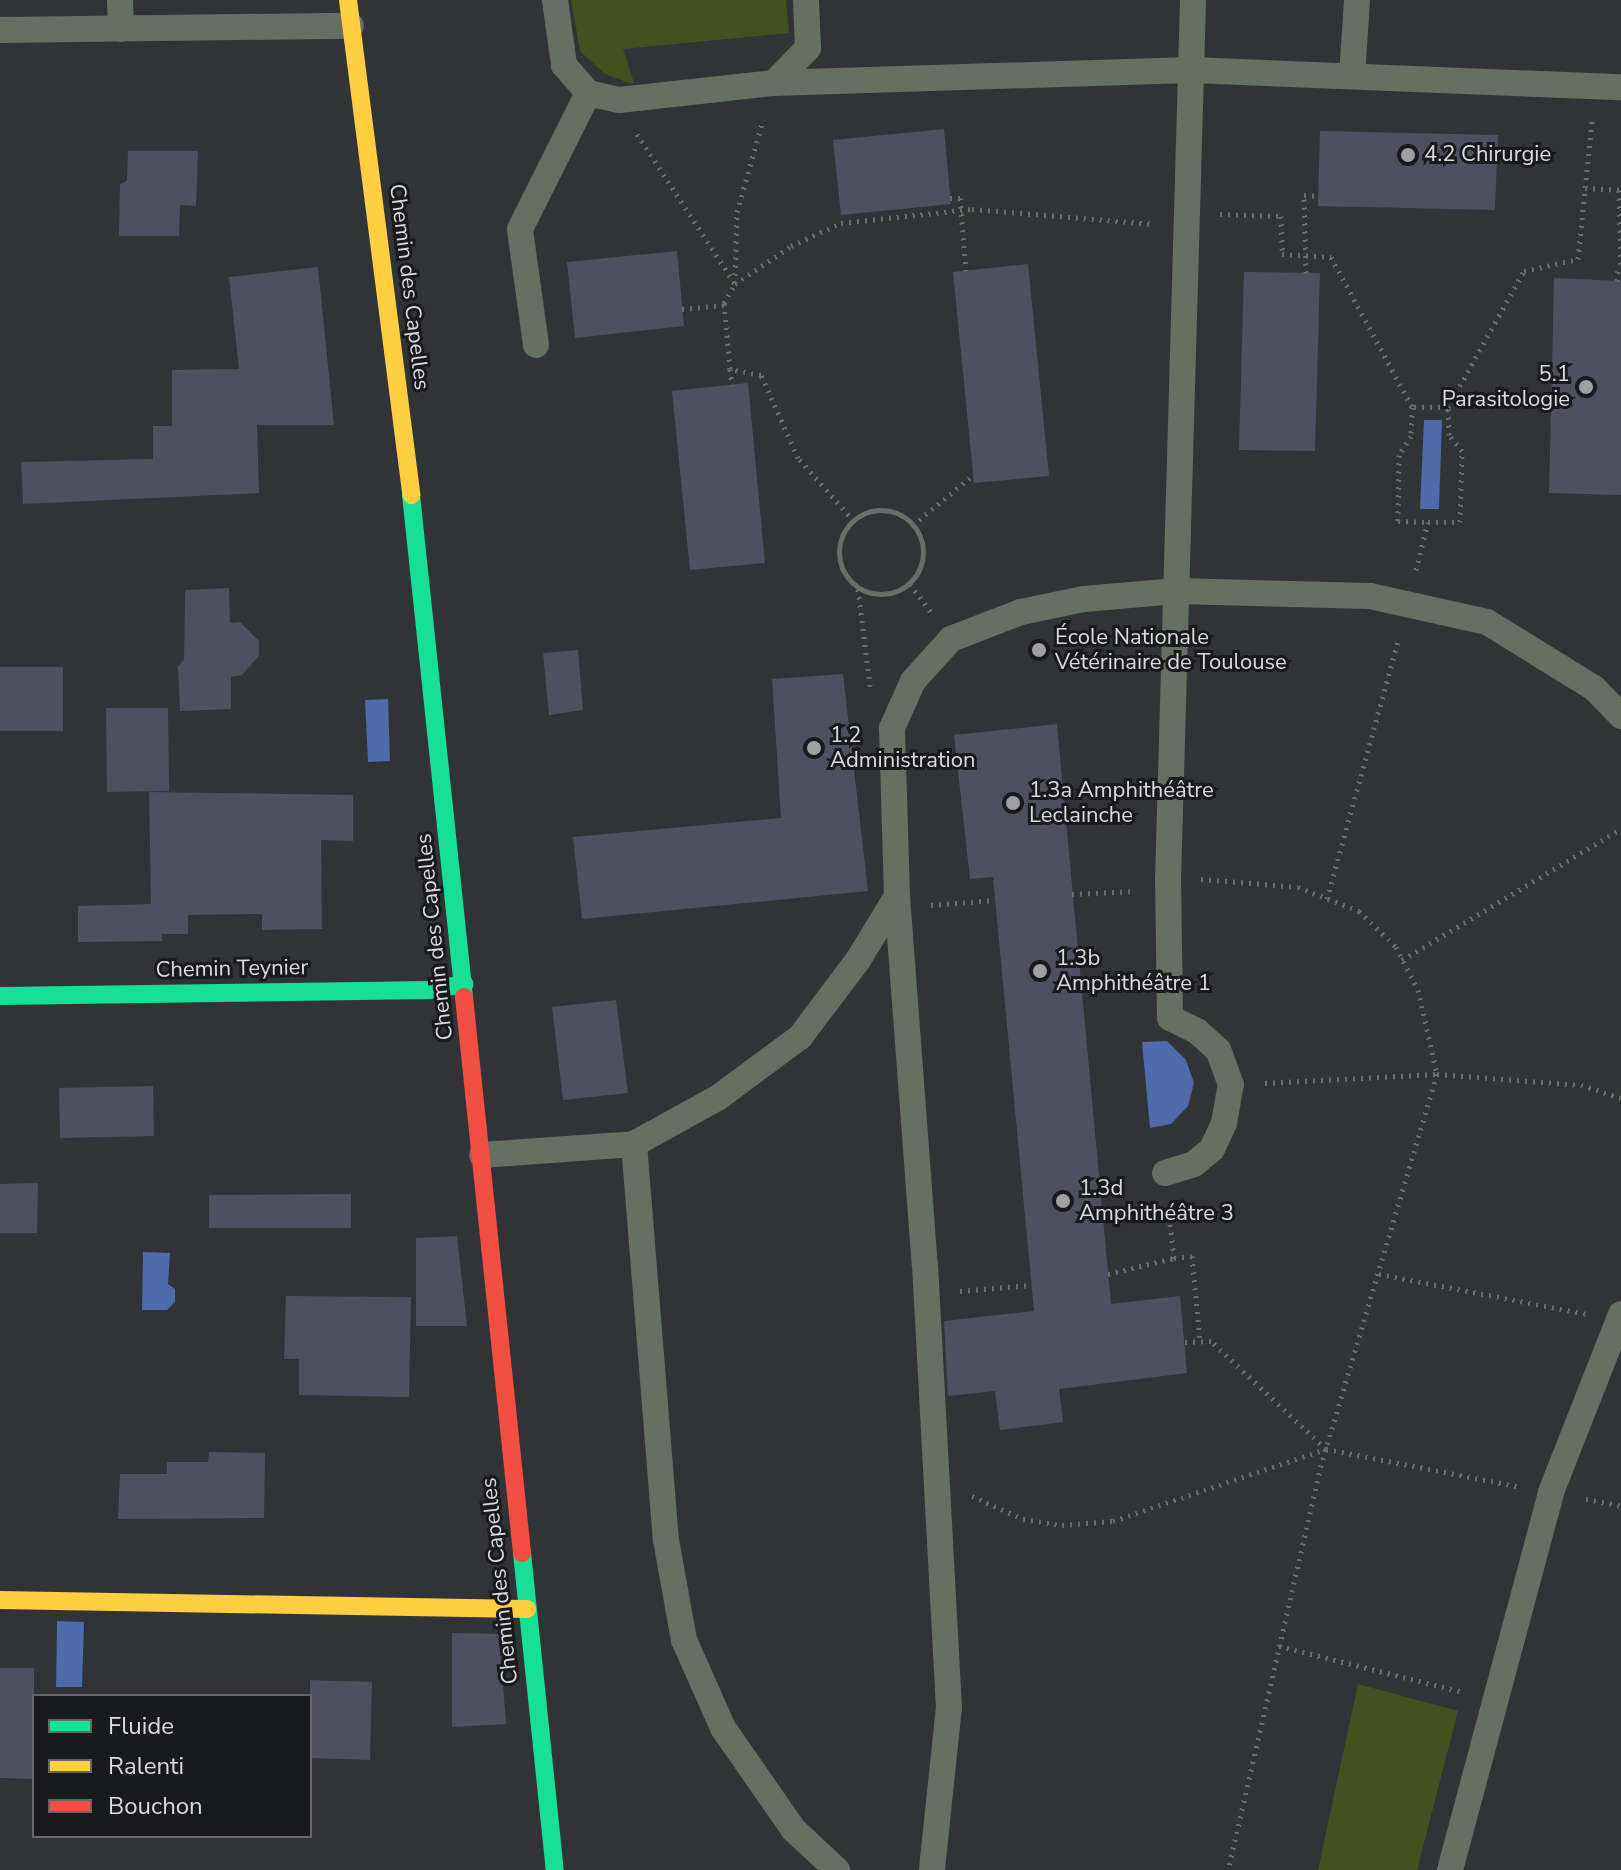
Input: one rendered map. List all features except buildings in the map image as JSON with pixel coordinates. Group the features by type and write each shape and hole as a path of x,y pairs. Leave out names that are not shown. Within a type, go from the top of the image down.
{"street":[{"name":"Chemin des Capelles","path":"348,0 417,540 555,1870"},
{"name":"Chemin Teynier","path":"0,996 430,990 464,984"},
{"path":"0,1600 527,1609"}],"lane":[{"path":"120,0 121,29"},
{"path":"555,0 564,65 588,93 619,100 774,83 1191,70 1608,87"},
{"path":"774,83 808,48 806,0"},
{"path":"1165,1173 1194,1164 1212,1149 1224,1123 1231,1085 1218,1050 1197,1031 1170,1018 1168,880 1193,0"},
{"path":"1352,76 1357,0"},
{"path":"0,30 351,26"},
{"path":"536,345 520,229 588,93"},
{"path":"932,1870 949,1707 897,896 892,728 913,681 951,639 1052,605 1177,591 1370,596 1487,622 1594,688 1621,716"},
{"path":"482,1155 634,1144 719,1097 800,1037 858,960 897,896"},
{"path":"634,1144 666,1540 684,1640 723,1728 794,1830 837,1870"},
{"path":"1450,1870 1492,1699 1551,1492 1620,1317"}],"path":[{"path":"732,386 724,305 735,284 737,212 774,83"},
{"path":"735,284 791,246 841,223 961,210 1186,220 1281,216 1282,254 1331,257 1412,407 1411,436 1399,455 1398,521 1460,522 1462,451 1449,435 1448,407 1524,271 1578,259 1585,188 1608,87"},
{"path":"619,100 622,113 713,243 735,284"},
{"path":"1585,188 1620,190 1620,269 1617,281"},
{"path":"1306,273 1304,195 1318,196"},
{"path":"950,198 960,198 966,271"},
{"path":"682,309 724,305"},
{"path":"730,369 761,375 798,458 854,521"},
{"path":"1412,407 1448,407"},
{"path":"913,525 973,475"},
{"path":"884,510 913,525 923,560 910,584 884,595 857,588 847,578 838,553 840,538 854,521 884,510"},
{"path":"1327,899 1428,522"},
{"path":"857,588 873,710 896,719"},
{"path":"1402,960 1621,829"},
{"path":"1168,880 1218,878 1298,887 1359,911 1402,960 1427,1021 1437,1074 1326,1449 1228,1870"},
{"path":"1072,894 1131,891"},
{"path":"932,905 995,900"},
{"path":"1231,1085 1437,1074 1581,1085 1621,1098"},
{"path":"1169,1212 1174,1258"},
{"path":"1108,1274 1192,1256 1200,1341"},
{"path":"1379,1274 1620,1317"},
{"path":"969,1290 1032,1285"},
{"path":"1184,1342 1211,1341 1326,1449"},
{"path":"936,1469 980,1500 1023,1519 1062,1525 1113,1521 1326,1449 1551,1492"},
{"path":"1279,1646 1492,1699"}],"green space":[{"path":"571,0 786,0 789,33 623,49 634,83 629,83 605,74 580,51"},
{"path":"1358,1684 1458,1711 1417,1870 1318,1870"}],"water":[{"path":"1424,420 1442,420 1439,509 1420,509"},
{"path":"388,699 390,761 368,762 365,700"},
{"path":"1167,1041 1186,1060 1194,1083 1188,1106 1171,1124 1150,1128 1142,1042"},
{"path":"143,1252 170,1253 168,1284 175,1289 175,1302 167,1310 142,1310"},
{"path":"57,1621 84,1622 82,1687 56,1687"}],"traffic: fast":[{"path":"411,495 464,997"},
{"path":"0,996 430,990 464,984"},
{"path":"522,1553 555,1870"}],"traffic: slow":[{"path":"348,0 411,495"},
{"path":"0,1600 527,1609"}],"traffic: jam":[{"path":"464,997 522,1553"}],"place":[{"name":"4.2 Chirurgie","path":"1408,155"},
{"name":"5.1 Parasitologie","path":"1586,387"},
{"name":"École Nationale Vétérinaire de Toulouse","path":"1039,650"},
{"name":"1.2 Administration","path":"814,748"},
{"name":"1.3a Amphithéâtre Leclainche","path":"1013,803"},
{"name":"1.3b Amphithéâtre 1","path":"1040,971"},
{"name":"1.3d Amphithéâtre 3","path":"1063,1201"}]}
